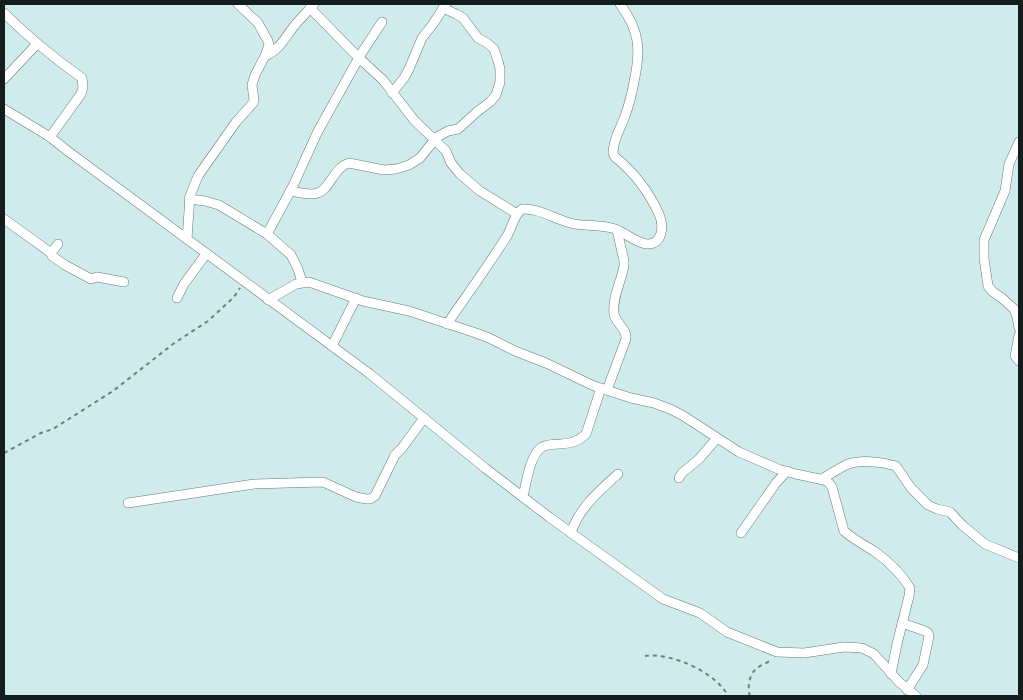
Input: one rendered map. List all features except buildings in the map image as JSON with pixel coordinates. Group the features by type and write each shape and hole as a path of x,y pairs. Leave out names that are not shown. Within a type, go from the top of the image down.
{"street":[{"path":"187,240 189,199 192,189 201,170 236,122 253,103 252,85 268,45 268,41 258,23 238,4"},
{"path":"447,324 480,278 508,234 517,214 522,209 530,209 568,222 617,230 646,244 659,238 662,227 658,212 638,178 612,153 615,139 629,106 638,56 635,31 628,15 620,4"},
{"path":"265,56 278,48 312,6 359,58 383,80 414,120 446,151 451,163 460,174 480,191 517,214"},
{"path":"290,191 314,194 321,192 345,164 350,163 384,170 405,166 420,158 434,140 444,133 458,129 496,95 500,82 498,61 494,48 478,38 463,18 445,6 434,24 422,38 404,78 392,92"},
{"path":"4,13 18,28 82,78 83,87 81,94 50,137"},
{"path":"268,234 318,131 359,58 382,22"},
{"path":"4,79 38,44"},
{"path":"4,109 50,137 370,374 523,497 662,599 700,613 727,632 777,652 804,653 844,647 862,648 874,654 890,674 916,696"},
{"path":"1019,142 1009,164 1005,191 984,240 984,258 988,286 1014,309 1019,328"},
{"path":"189,199 219,205 268,234 291,255 302,282"},
{"path":"4,219 65,265 91,279 97,277 124,282"},
{"path":"523,497 530,470 536,453 540,448 553,444 575,442 586,434 626,340 623,328 614,316 614,301 624,266 617,230"},
{"path":"51,253 58,244"},
{"path":"177,298 184,284 206,254"},
{"path":"268,300 302,282 314,283 356,298 410,311 489,338 604,389 631,398 654,402 682,415 739,452 786,471 822,479 829,483 832,487 844,531 876,552 894,567 910,588 910,596 890,674"},
{"path":"332,346 356,298"},
{"path":"1019,335 1015,356 1019,361"},
{"path":"128,503 254,484 323,482 356,497 366,500 370,499 375,496 395,455 424,418"},
{"path":"679,478 717,438"},
{"path":"822,479 848,464 858,462 896,466 911,488 928,505 950,512 985,544 1019,558"},
{"path":"741,533 786,471"},
{"path":"570,532 590,501 618,474"},
{"path":"902,622 928,633 923,664 907,690"}],"path":[{"path":"4,453 41,432 52,429 113,391 173,344 213,316 234,297 244,282"},
{"path":"750,696 749,687 755,669 773,658 777,652"},
{"path":"645,656 656,654 665,656 700,670 725,689 728,696"}]}
